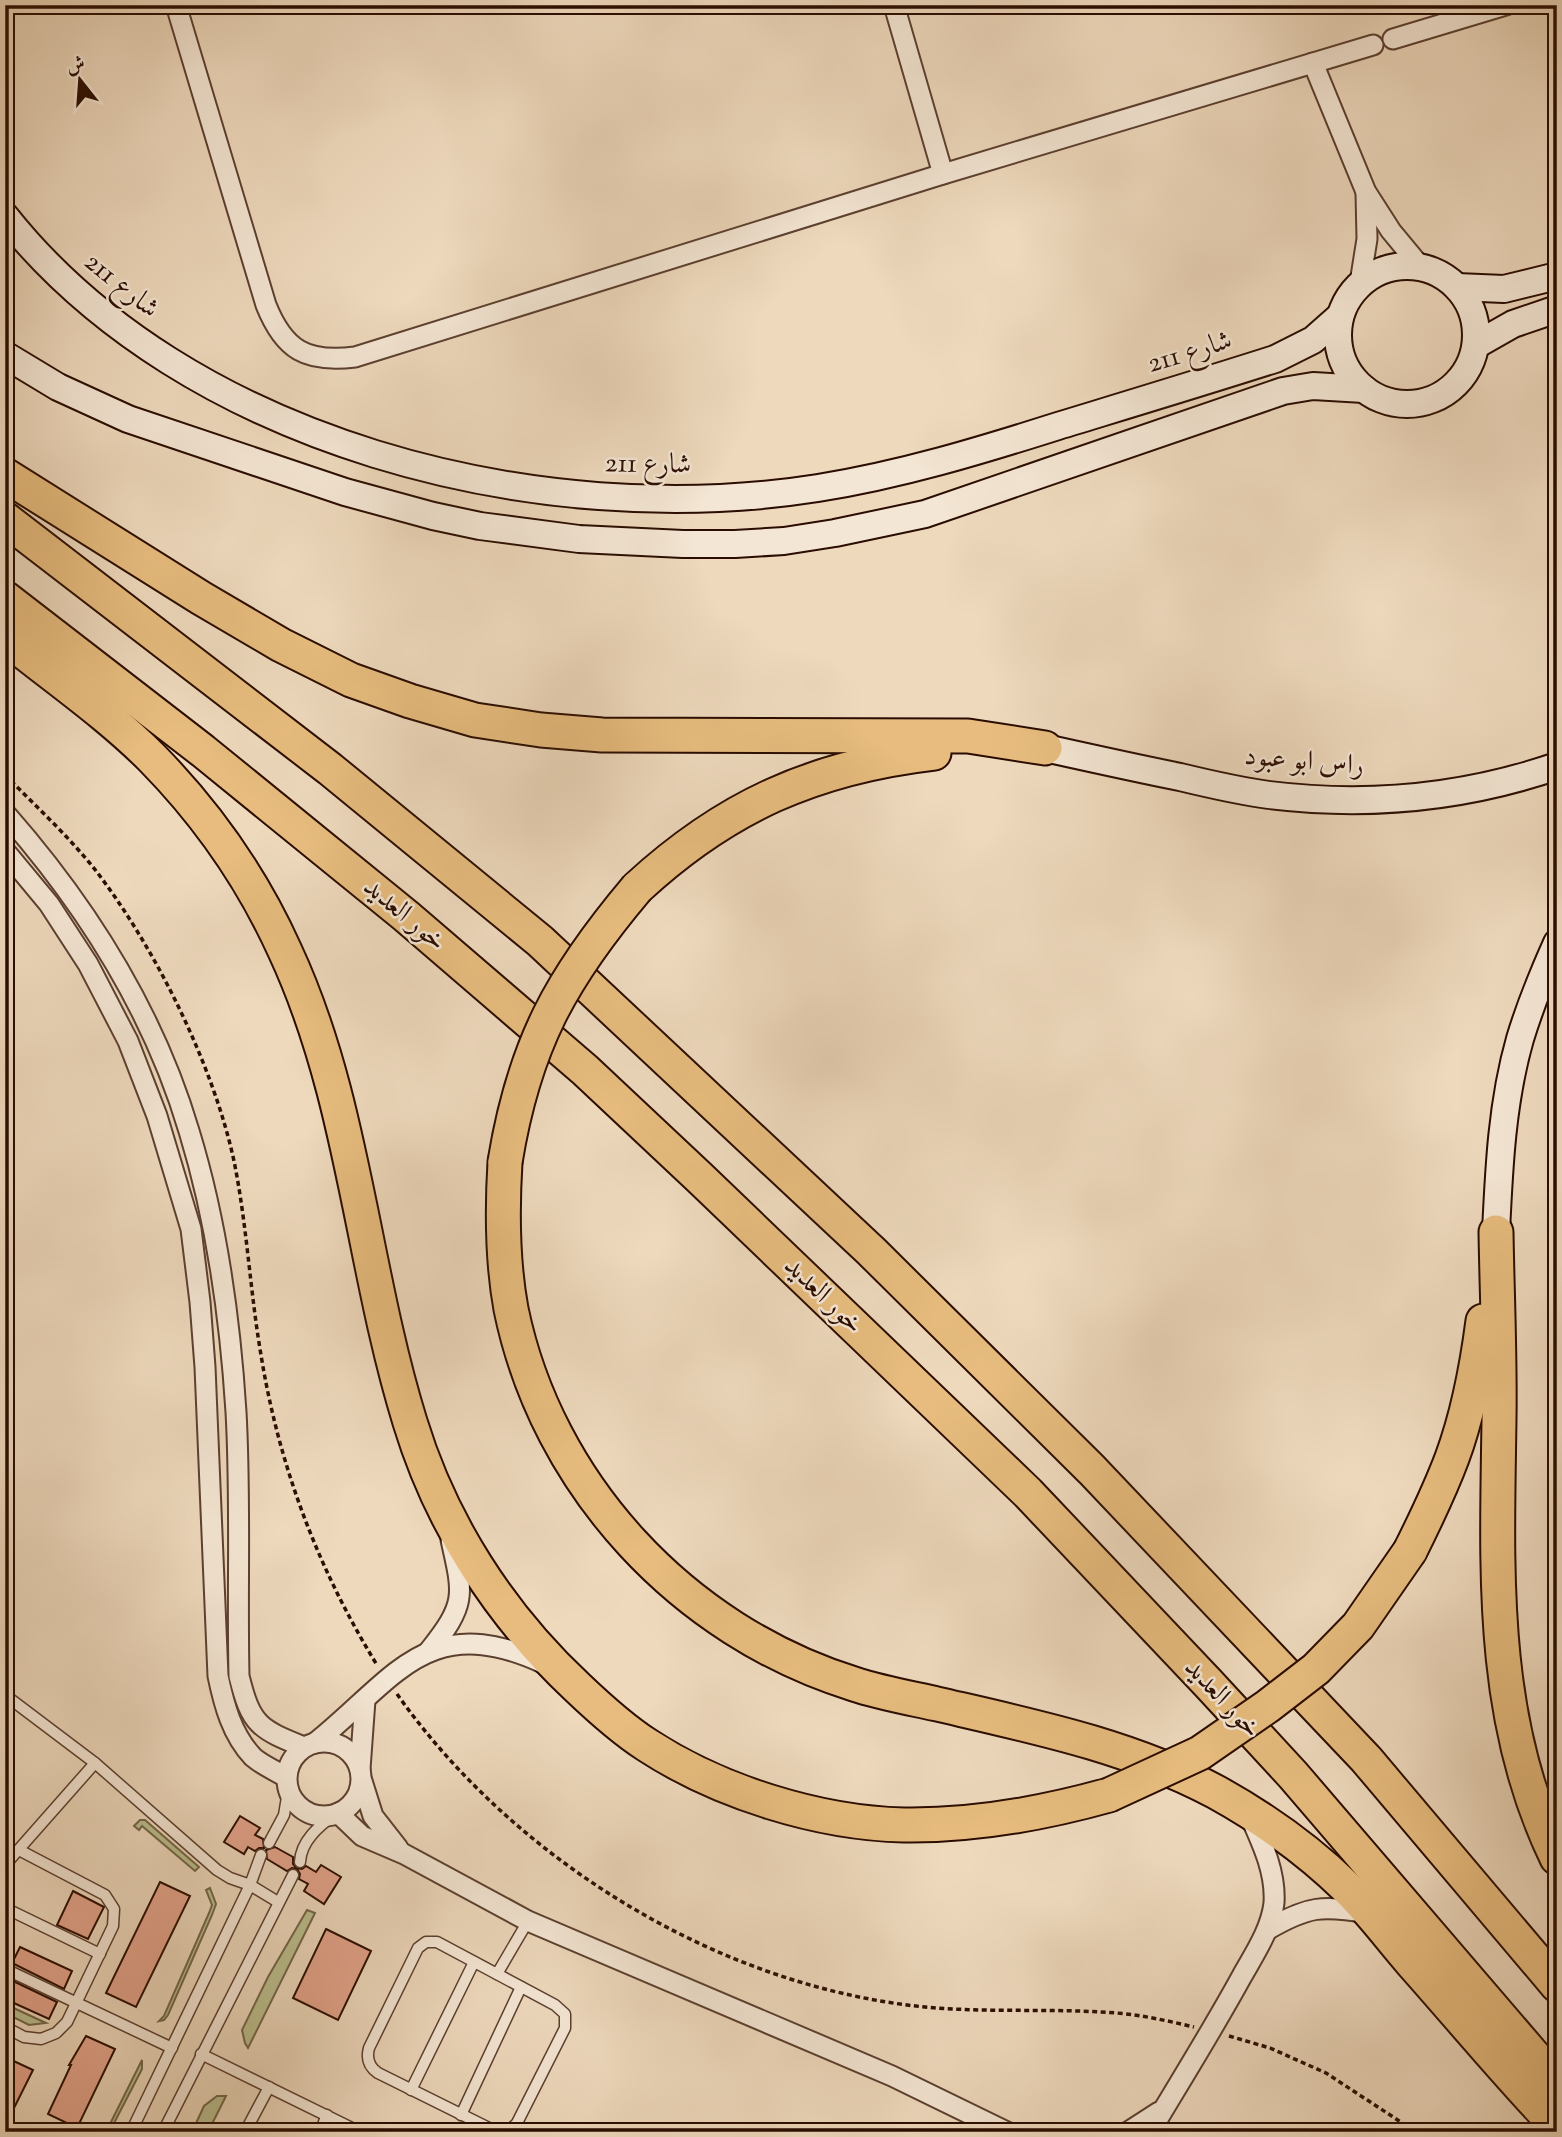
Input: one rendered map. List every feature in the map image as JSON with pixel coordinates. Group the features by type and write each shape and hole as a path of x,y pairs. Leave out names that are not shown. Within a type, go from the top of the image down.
{"highway":[{"path":"5,475 281,645 352,680 475,720 541,730 602,735 968,736 1045,748"},
{"path":"5,519 330,769 540,942 861,1241 1092,1470 1366,1759 1557,1984"},
{"name":"خور العديد","path":"5,598 203,751 406,916 584,1070 701,1178 1028,1493 1311,1796 1557,2083"},
{"path":"5,637 110,720 152,758 220,839 260,901 286,951 323,1046 396,1373 426,1470 444,1509 489,1586 518,1625 560,1671 599,1707 645,1744 699,1775 764,1800 831,1816 900,1825 966,1824 1030,1814 1109,1795 1200,1753 1316,1669 1358,1626 1410,1551 1435,1501 1453,1455 1469,1399 1496,1232"},
{"path":"1045,748 947,751 895,757 786,789 736,812 692,842 637,888 604,927 556,999 535,1045 520,1086 505,1162 502,1212 511,1308 540,1404 564,1450 593,1496 621,1532 661,1573 749,1639 801,1665 856,1685 1028,1726 1128,1754 1189,1779 1248,1812 1324,1867 1351,1892 1557,2126"},
{"path":"1496,1232 1499,1394 1498,1608 1505,1678 1515,1730 1530,1792 1557,1858"}],"main road":[{"name":"شارع 211","path":"5,216 57,274 114,324 169,361 272,415 354,446 446,472 503,484 584,495 677,499 770,494 841,484 909,470 1275,359 1313,340 1339,317"},
{"path":"1394,266 1420,266 1440,274 1457,286 1467,299 1476,329 1476,345 1467,370 1449,390 1426,401 1400,404 1364,390 1354,380 1340,357 1337,331 1339,317 1360,283 1394,266"},
{"path":"1457,286 1504,289 1557,275"},
{"path":"1476,345 1513,324 1557,309"},
{"path":"5,355 69,393 128,419 387,504 480,526 530,534 682,544 784,541 880,524 937,510 1283,391 1320,386 1364,390"},
{"name":"راس ابو عبود","path":"1045,748 1268,795 1326,799 1396,799 1458,793 1515,780 1557,766"},
{"path":"1496,1232 1500,1154 1507,1100 1520,1040 1557,943"}],"street":[{"path":"176,5 266,305 276,329 293,347 316,357 335,360 355,358 943,174 1373,45"},
{"path":"894,5 943,174"},
{"path":"1393,39 1506,5"},
{"path":"1313,63 1366,192 1391,231 1420,266"},
{"path":"1360,283 1367,239 1366,192"},
{"path":"5,813 60,879 125,982 156,1043 189,1128 222,1278 232,1364 238,1465 239,1676 246,1702 254,1717 268,1732 310,1745 331,1742 353,1754 367,1803 377,1825 404,1854"},
{"path":"5,851 49,904 88,964 128,1041 178,1180 191,1229 200,1302 218,1676 225,1709 239,1739 255,1759 287,1784"},
{"path":"429,1651 456,1613 460,1599 460,1581 444,1509"},
{"path":"365,1700 361,1775 355,1800 336,1814 315,1815 306,1812 292,1799 287,1784 291,1760 365,1700 386,1679 429,1651 453,1645 476,1644 522,1654 560,1671"},
{"path":"1150,2132 1212,2031 1267,1930 1274,1887 1265,1851 1248,1812"},
{"path":"336,1814 362,1836 404,1854 528,1921 892,2076 1007,2132"},
{"path":"1267,1930 1305,1911 1322,1907 1368,1913"},
{"path":"1128,2132 1166,2107"}],"lane":[{"path":"5,1695 95,1763 217,1870 278,1902"},
{"path":"5,1865 95,1763"},
{"path":"269,1843 284,1815 287,1784"},
{"path":"300,1862 301,1853 312,1836 336,1814"},
{"path":"5,2028 32,2039 49,2037 62,2029 100,1955 115,1918 111,1901 99,1890 19,1850"},
{"path":"131,2132 250,1885 261,1856"},
{"path":"163,2132 293,1875"},
{"path":"5,1908 100,1955"},
{"path":"497,1974 528,1921"},
{"path":"426,1942 437,1942 497,1974 559,2007 565,2014 566,2024 517,2123 510,2130 500,2132 373,2070 368,2054 418,1948 426,1942"},
{"path":"411,2090 474,1962"},
{"path":"5,1969 172,2048"},
{"path":"461,2115 522,1987"},
{"path":"201,2054 360,2132"},
{"path":"245,2132 268,2087"},
{"path":"320,2132 327,2116"}],"path":[{"path":"5,775 63,832 93,867 119,904 163,978 184,1020 222,1115 234,1162 267,1391 294,1495 335,1592 386,1679 448,1759 515,1825 582,1876 645,1915 747,1963 795,1979 889,2002 969,2011 1114,2013 1150,2017 1212,2031 1270,2048 1326,2073 1416,2132"}],"green space":[{"path":"140,1820 145,1820 199,1867 195,1871 142,1826 139,1830 134,1826"},
{"path":"210,1888 216,1904 212,1915 168,2015 159,2021 164,2016 209,1913 212,1905 206,1890"},
{"path":"307,1910 315,1913 248,2048 242,2030 268,1977"},
{"path":"5,2004 46,2023 29,2025 5,2013"},
{"path":"142,2060 142,2069 111,2129 108,2128"},
{"path":"217,2096 226,2096 208,2132 192,2132 204,2106"}],"building":[{"path":"240,1816 260,1828 255,1835 263,1839 264,1848 255,1851 248,1847 244,1854 224,1842"},
{"path":"275,1847 293,1857 296,1868 302,1869 306,1866 316,1872 321,1865 341,1877 324,1904 304,1891 308,1884 299,1879 297,1869 287,1871 267,1859 266,1850"},
{"path":"160,1882 190,1896 136,2007 106,1993"},
{"path":"73,1891 104,1907 88,1939 57,1925"},
{"path":"326,1929 371,1951 338,2020 293,1998"},
{"path":"20,1947 72,1971 64,1989 12,1963"},
{"path":"11,1980 57,2002 49,2019 5,1999 5,1992"},
{"path":"86,2036 115,2049 79,2124 75,2127 48,2114 69,2065"},
{"path":"5,2057 33,2070 5,2126"}]}
